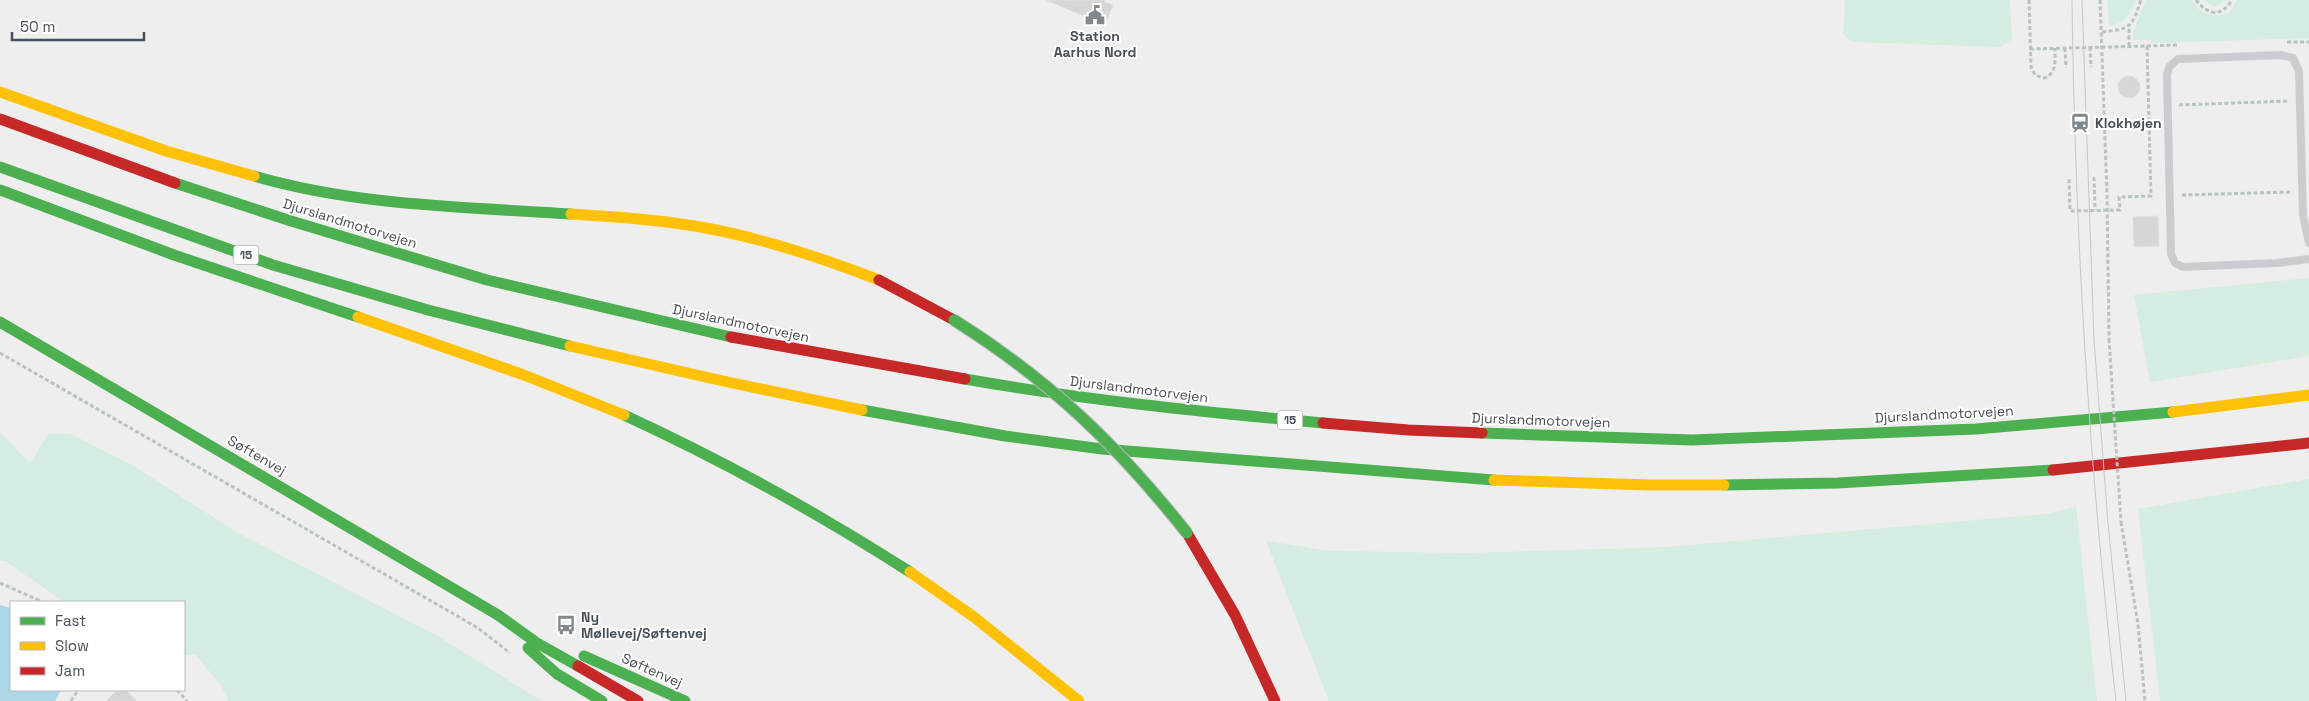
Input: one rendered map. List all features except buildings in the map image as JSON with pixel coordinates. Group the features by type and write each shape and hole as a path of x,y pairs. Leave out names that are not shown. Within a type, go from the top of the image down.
{"main road":[{"path":"0,92 166,150 284,185 396,203 634,218 712,228 822,258 881,281 954,320 999,347 1063,397 1120,452 1187,533 1220,584 1259,663 1275,701"},
{"name":"Djurslandmotorvejen","path":"0,119 161,178 291,221 506,284 712,334 1038,392 1188,411 1408,430 1692,440 1976,429 2144,415 2309,395"},
{"name":"15","path":"0,167 112,209 310,276 497,329 692,376 857,410 1037,441 1184,457 1415,476 1558,484 1692,485 1837,482 1976,475 2148,462 2309,443"},
{"path":"0,190 228,274 491,363 621,414 780,493 869,546 947,598 1011,646 1079,701"},
{"name":"Søftenvej","path":"0,322 498,615 537,643 638,701"},
{"path":"498,615 530,650 557,674 602,701"},
{"name":"Søftenvej","path":"498,615 685,701"}],"lane":[{"path":"2309,243 2303,215 2299,72 2293,58 2281,55 2178,59 2169,67 2167,75 2171,254 2175,263 2183,267 2309,258"}],"path":[{"path":"2028,0 2032,72 2044,78 2052,74 2055,48"},
{"path":"2100,0 2103,47 2109,339 2121,522 2138,624 2145,701"},
{"path":"2102,32 2114,31 2134,22 2141,0"},
{"path":"2196,0 2203,8 2217,12 2226,9 2232,0"},
{"path":"2129,25 2129,46"},
{"path":"2030,49 2147,46 2151,196"},
{"path":"2090,47 2091,67"},
{"path":"2066,48 2066,68"},
{"path":"2149,106 2300,101"},
{"path":"2094,177 2095,210"},
{"path":"2069,178 2070,211 2120,210 2119,197 2303,192"},
{"path":"0,353 478,628 516,658"},
{"path":"0,583 41,601"},
{"path":"178,691 187,701"}],"green space":[{"path":"1845,0 2010,0 2012,39 2001,47 1852,42 1843,34"},
{"path":"2107,0 2136,0 2127,17 2120,23 2109,26"},
{"path":"2146,0 2191,0 2203,12 2217,15 2229,13 2237,0 2309,0 2309,38 2152,43 2151,40 2133,40 2136,25"},
{"path":"2203,0 2226,0 2215,7"},
{"path":"2309,278 2309,356 2150,382 2134,295"},
{"path":"0,432 30,463 48,434 71,434 132,465 238,533 438,636 542,701 228,701 222,687 196,655 185,655 185,601 63,601 5,561 0,561"},
{"path":"2309,479 2309,701 2160,701 2138,509"},
{"path":"2076,507 2097,701 1329,701 1266,541 1331,551 1465,553 1666,547 2046,514"}],"water":[{"path":"0,605 10,608 10,691 60,691 55,701 0,701"}],"tram line":[{"path":"2072,0 2076,175 2085,351 2098,526 2116,701"},
{"path":"2082,0 2094,340 2108,523 2126,701"}],"traffic: fast":[{"path":"0,167 273,265 428,310 570,346"},
{"path":"254,176 332,194 412,204 571,214"},
{"path":"175,183 291,221 487,280 731,337"},
{"path":"0,190 174,255 358,317"},
{"path":"954,320 1021,367 1080,416 1134,471 1187,533"},
{"path":"0,322 498,615 537,643 578,666"},
{"path":"965,379 1144,405 1323,423"},
{"path":"862,410 1005,436 1102,449 1494,480"},
{"path":"1482,433 1692,440 1976,429 2173,412"},
{"path":"624,415 770,489 841,529 910,572"},
{"path":"1724,485 1838,483 2053,470"},
{"path":"528,648 557,674 602,701"},
{"path":"584,656 685,701"}],"traffic: slow":[{"path":"0,92 166,151 254,176"},
{"path":"571,214 659,221 733,233 796,251 879,280"},
{"path":"358,317 524,375 624,415"},
{"path":"570,346 862,410"},
{"path":"2173,412 2309,395"},
{"path":"1494,480 1649,485 1724,485"},
{"path":"910,572 974,617 1079,701"}],"traffic: jam":[{"path":"0,119 175,183"},
{"path":"879,280 954,320"},
{"path":"731,337 965,379"},
{"path":"1323,423 1408,430 1482,433"},
{"path":"2053,470 2309,443"},
{"path":"1187,533 1235,615 1275,701"},
{"path":"578,666 638,701"}],"place":[{"name":"Station Aarhus Nord","path":"1095,15"},
{"name":"Klokhøjen","path":"2080,123"},
{"name":"Ny Møllevej/Søftenvej","path":"566,625"}]}
